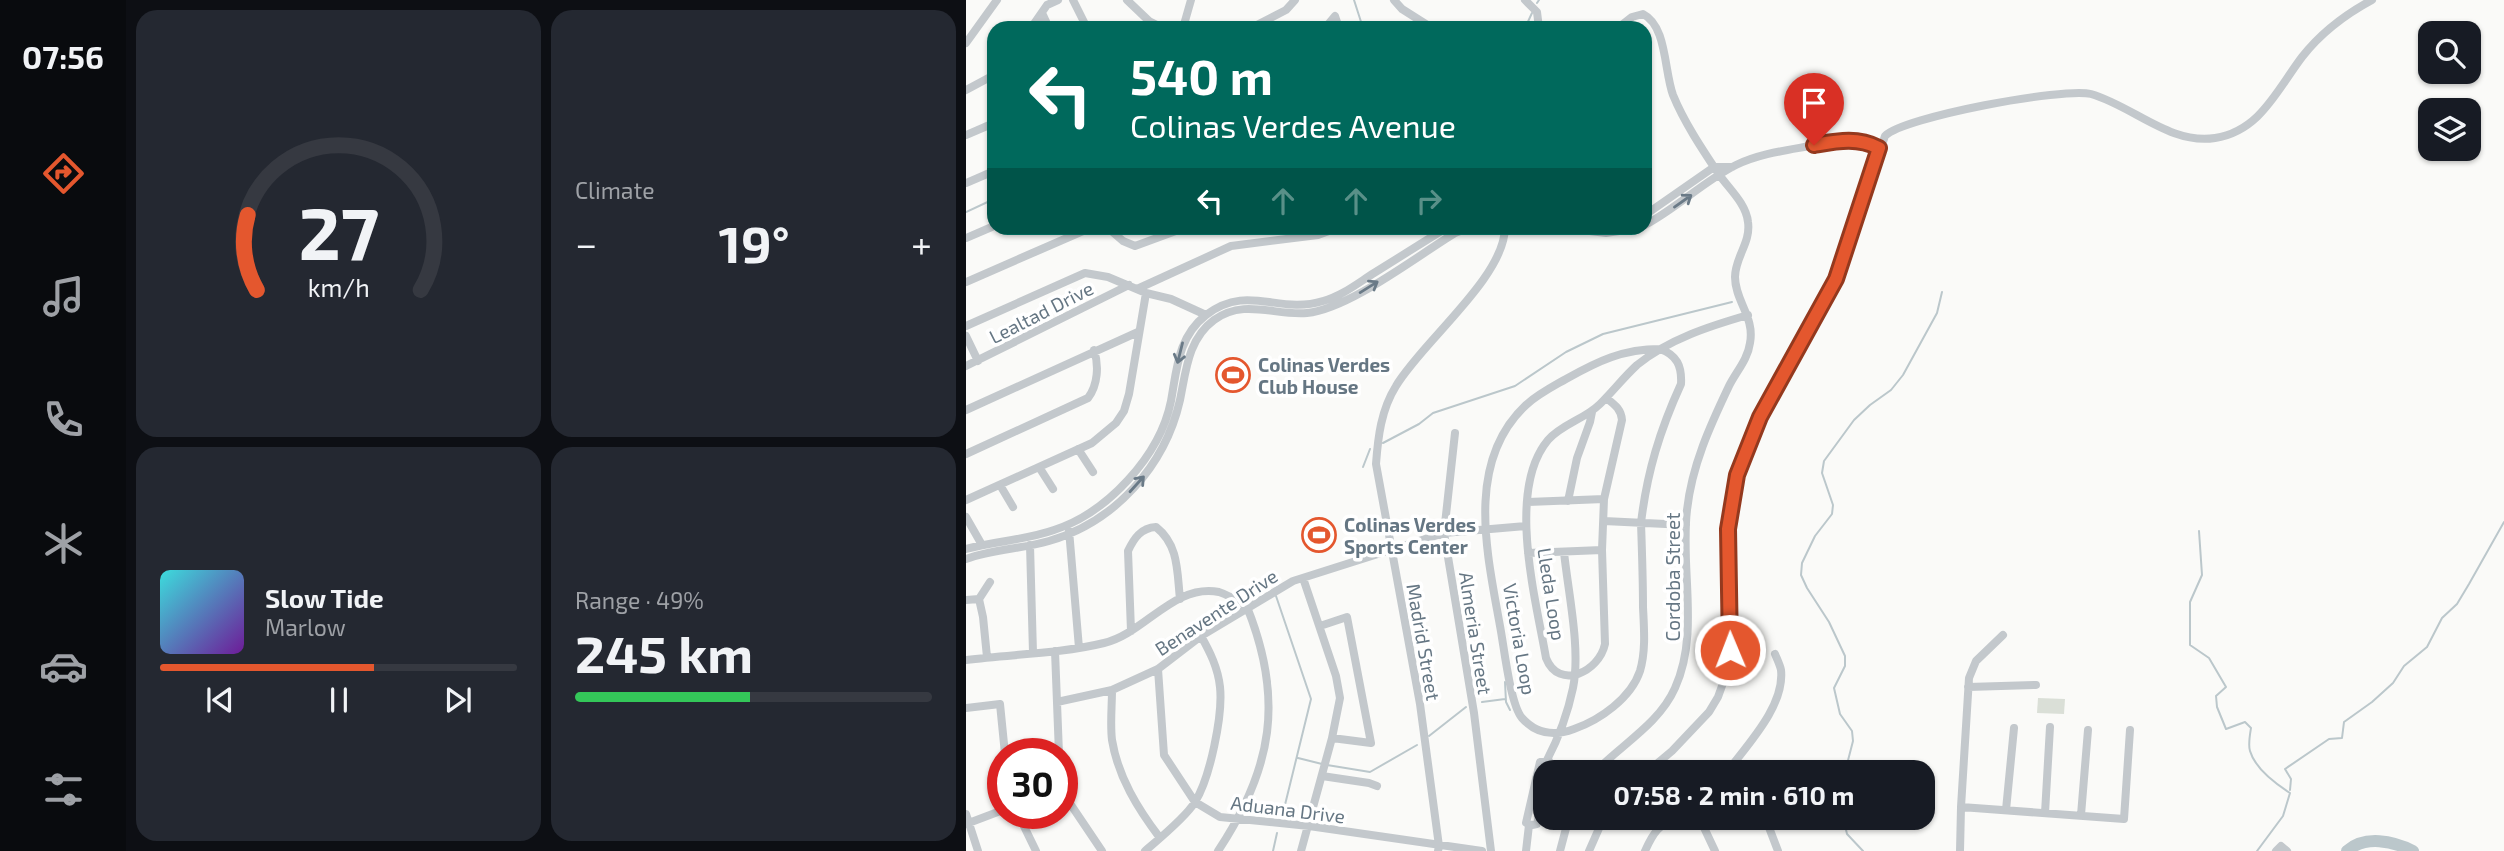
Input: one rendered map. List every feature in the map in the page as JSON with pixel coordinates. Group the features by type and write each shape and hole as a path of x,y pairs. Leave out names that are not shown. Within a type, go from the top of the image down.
{"street":[{"path":"966,43 997,0"},
{"path":"1036,21 1047,5 1058,0"},
{"path":"1073,0 1084,21"},
{"path":"1128,0 1149,21"},
{"path":"1185,21 1191,0"},
{"path":"1265,21 1286,10 1295,0"},
{"path":"1394,0 1402,9 1421,21"},
{"path":"1661,760 1709,712 1718,697 1727,672 1730,650 1728,529 1737,475 1760,417 1836,279 1879,148 1889,132 1917,120 2066,92 2098,96 2179,135 2213,139 2234,134 2270,105 2303,57 2320,38 2353,10 2372,0"},
{"path":"1042,13 1046,21"},
{"name":"Cordoba Street","path":"1608,760 1659,714 1674,691 1682,672 1688,644 1686,525 1690,492 1701,449 1751,344 1748,315 1738,293 1735,275 1748,239 1748,221 1742,204 1717,171 1674,97 1668,82 1660,33 1652,18 1643,14 1627,21"},
{"path":"966,90 987,79"},
{"path":"966,135 987,126"},
{"path":"1652,211 1717,171 1765,155 1841,141 1861,141 1879,148"},
{"path":"1652,220 1717,171"},
{"path":"966,183 987,174"},
{"path":"966,238 987,229"},
{"path":"966,282 1074,235"},
{"path":"1116,235 1135,246 1165,235"},
{"name":"Lealtad Drive","path":"966,366 1133,287 1231,246 1318,235"},
{"path":"966,549 1069,529 1104,503 1138,468 1158,435 1169,409 1182,343 1206,315 1230,302 1244,299 1298,306 1331,299 1435,235"},
{"path":"966,559 1030,545 1112,508 1147,472 1162,450 1177,412 1195,340 1215,319 1240,309 1255,307 1288,313 1325,310 1356,296 1452,235"},
{"name":"Madrid Street","path":"1438,848 1420,704 1376,464 1378,436 1382,418 1398,383 1458,311 1500,254 1504,235"},
{"path":"966,326 1085,273 1093,273 1146,293 1171,299 1206,315"},
{"path":"966,500 1106,434 1124,411 1129,394 1146,293"},
{"path":"1660,349 1695,333 1748,315"},
{"path":"966,410 1139,332"},
{"path":"966,336 978,361"},
{"path":"1558,735 1600,717 1632,688 1640,671 1644,631 1641,523 1657,443 1681,384 1680,364 1669,352 1660,349"},
{"name":"Lleda Loop","path":"1574,676 1565,677 1558,674 1546,658 1528,553 1526,526 1530,481 1537,456 1549,439 1566,425 1591,412 1638,365 1660,349"},
{"name":"Victoria Loop","path":"1558,735 1548,734 1529,724 1517,709 1485,528 1491,460 1505,429 1518,412 1541,393 1612,356 1632,350 1660,349"},
{"path":"966,454 1055,412 1086,401 1092,394 1096,377 1097,359 1094,350"},
{"path":"1574,676 1591,667 1604,649 1604,499 1622,421 1622,413 1605,398"},
{"path":"1568,501 1591,412"},
{"name":"Almeria Street","path":"1455,433 1444,533 1474,713 1491,851"},
{"path":"1078,449 1093,472"},
{"path":"1040,467 1054,489"},
{"path":"1000,485 1013,507"},
{"path":"1528,502 1604,499"},
{"path":"966,517 982,545"},
{"path":"1604,521 1686,525"},
{"name":"Benavente Drive","path":"1057,702 1112,690 1158,669 1201,636 1247,607 1303,578 1444,533 1526,526"},
{"path":"1131,631 1128,551 1132,541 1148,528 1156,527 1171,544 1176,558 1180,599"},
{"path":"1069,529 1079,648"},
{"path":"1030,545 1033,653"},
{"path":"1528,553 1602,550"},
{"path":"1547,760 1574,687 1574,637 1564,552"},
{"path":"1301,851 1332,738 1340,698 1336,676 1303,578"},
{"path":"979,599 990,583"},
{"path":"966,660 1108,643 1193,593 1220,593 1247,607 1258,634 1266,666 1270,704 1266,743 1239,819 1218,851"},
{"path":"979,599 984,617 987,657"},
{"path":"966,600 979,599"},
{"path":"1320,626 1348,617 1371,743 1332,738"},
{"path":"1960,851 1968,687 1976,661 2003,635"},
{"path":"1145,851 1195,802 1211,761 1218,722 1220,688 1213,659 1201,636"},
{"path":"1055,651 1058,738"},
{"path":"1737,760 1758,733 1774,702 1781,669 1775,654"},
{"name":"Aduana Drive","path":"1158,669 1164,755 1195,802 1220,817 1309,825 1438,848 1482,851"},
{"path":"1968,687 2036,685"},
{"path":"1112,690 1112,739 1122,775 1139,810 1160,838"},
{"path":"966,708 1000,704 1003,738"},
{"path":"2045,813 2050,727"},
{"path":"2006,810 2014,728"},
{"path":"2081,815 2088,730"},
{"path":"1961,807 2124,819 2130,730"},
{"path":"1322,776 1377,786"},
{"path":"1533,787 1524,821 1533,825"},
{"path":"978,851 967,821 987,815"},
{"path":"1078,816 1102,851"},
{"path":"1526,851 1529,825"},
{"path":"1025,829 1036,851"},
{"path":"1560,851 1566,830"},
{"path":"1589,851 1598,830"},
{"path":"1645,851 1656,830"},
{"path":"1705,830 1715,851"},
{"path":"1770,830 1778,851"}],"shaded area":[{"path":"2038,698 2065,699 2064,714 2037,713"}],"waterway":[{"path":"1354,0 1361,21"},
{"path":"1528,21 1532,13"},
{"path":"966,212 987,202"},
{"path":"1848,760 1853,741 1852,731 1840,714 1834,688 1845,666 1845,656 1829,622 1807,588 1801,575 1802,563 1815,536 1832,514 1833,505 1822,473 1824,461 1854,420 1891,390 1903,375 1937,313 1942,292"},
{"path":"1383,443 1419,424 1433,413 1515,386 1566,352 1603,334 1732,302"},
{"path":"1363,467 1370,449"},
{"path":"2290,790 2291,779 2285,769 2329,739 2342,738 2344,722 2372,702 2393,683 2404,666 2427,647 2442,618 2457,604 2504,522"},
{"path":"2199,531 2202,575 2190,602 2190,645 2209,658 2226,687 2216,696 2217,707 2226,729 2245,722 2251,728 2249,746 2256,763 2290,793 2283,816 2257,851"},
{"path":"1276,596 1311,699 1282,817"},
{"path":"1505,682 1506,702 1510,710"},
{"path":"1482,702 1505,699"},
{"path":"1429,736 1466,707"},
{"path":"1327,765 1370,772 1417,745"},
{"path":"1298,758 1322,764"},
{"path":"1846,830 1863,851"},
{"path":"1273,851 1277,833"},
{"path":"2347,851 2371,841 2397,845 2413,851"}],"place":[{"name":"Colinas Verdes Club House","path":"1233,375"},
{"name":"Colinas Verdes Sports Center","path":"1319,535"}],"route":[{"path":"1730,650 1728,529 1737,475 1760,417 1836,279 1879,148 1866,142 1850,140 1814,145"}]}
